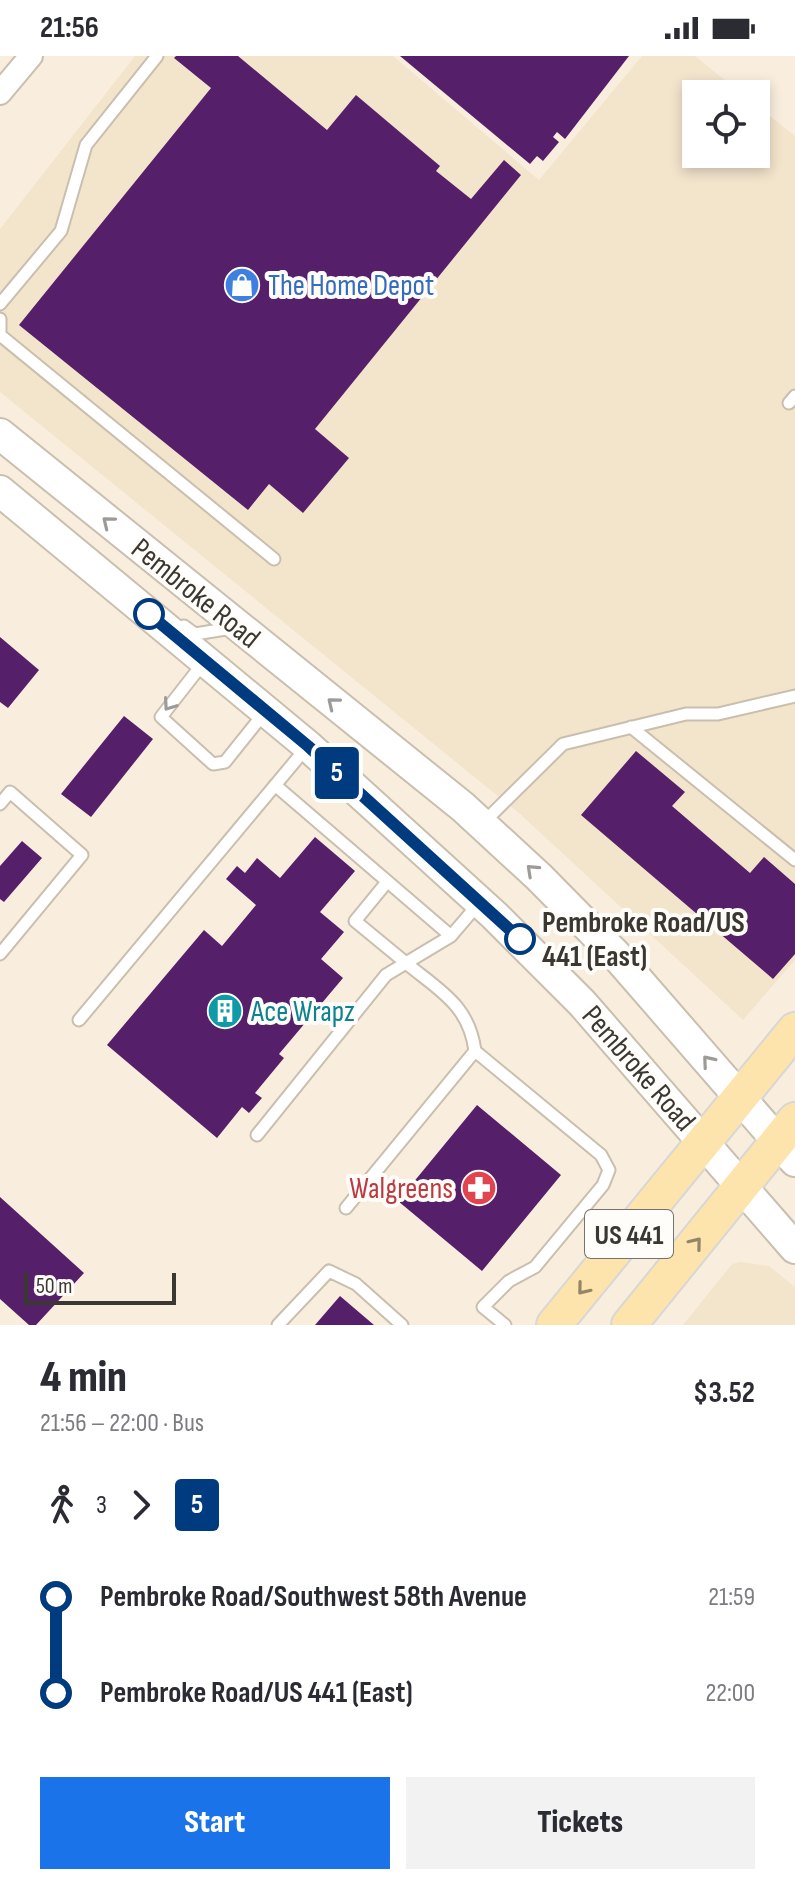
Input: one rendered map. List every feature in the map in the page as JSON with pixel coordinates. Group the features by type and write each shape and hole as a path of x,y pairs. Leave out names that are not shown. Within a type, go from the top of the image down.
{"main road":[{"name":"Pembroke Road","path":"7,444 482,824 616,955 740,1099 789,1141"},
{"name":"Pembroke Road","path":"4,494 308,746 547,965 795,1248"},
{"name":"US 441","path":"554,1325 795,1030"},
{"name":"US 441","path":"629,1325 742,1187 789,1141"}],"street":[{"path":"0,93 31,56"}],"lane":[{"path":"0,304 61,231 86,145 157,56"},
{"path":"0,319 0,335 274,559"},
{"path":"4,494 31,502 195,634 237,627"},
{"path":"205,661 161,717 213,764 225,762 266,711"},
{"path":"482,824 563,744 686,714 718,714 795,696"},
{"path":"631,727 795,860"},
{"path":"79,1020 308,746"},
{"path":"275,785 451,936"},
{"path":"0,804 10,792 82,855 0,954"},
{"path":"387,882 355,921 461,1009 472,1027 475,1051 601,1155 609,1170 603,1185 535,1267 509,1281 483,1307 505,1325"},
{"path":"257,1135 386,975 451,936 480,902"},
{"path":"346,1208 475,1051"},
{"path":"278,1325 329,1271 356,1284 402,1325"}],"shaded area":[{"path":"135,56 393,56 539,180 642,56 695,56 725,80 682,80 682,168 770,168 770,116 795,136 795,960 743,1020 520,814 0,392 0,229"},
{"path":"740,1262 769,1266 795,1287 795,1325 683,1325 732,1264"}],"building":[{"name":"The Home Depot","path":"238,56 327,130 356,95 440,166 436,171 471,199 504,160 521,175 315,429 349,458 303,513 269,484 248,510 19,325 211,88 174,58"},
{"path":"400,56 629,56 565,139 557,132 553,137 559,142 543,161 537,156 530,164"},
{"path":"0,637 39,670 8,708 0,702"},
{"path":"124,716 153,739 91,817 61,794"},
{"path":"636,751 685,792 672,806 750,873 764,857 795,884 795,954 773,979 581,815"},
{"name":"Ace Wrapz","path":"315,837 355,871 320,912 344,932 321,959 343,978 279,1054 284,1058 255,1093 262,1098 249,1113 242,1107 217,1138 107,1045 204,930 222,946 256,905 226,879 237,866 245,873 257,858 280,878"},
{"path":"22,841 42,858 4,902 0,899 0,866"},
{"name":"Walgreens","path":"477,1105 561,1175 482,1271 398,1201"},
{"path":"0,1197 84,1273 36,1325 29,1325 0,1299"},
{"path":"340,1296 374,1325 315,1325"}],"bus line":[{"name":"5","path":"149,614 308,746 520,939"}],"place":[{"name":"The Home Depot","path":"242,285"},
{"name":"Pembroke Road/US 441 (East)","path":"520,939"},
{"name":"Ace Wrapz","path":"225,1011"},
{"name":"Walgreens","path":"479,1188"}]}
